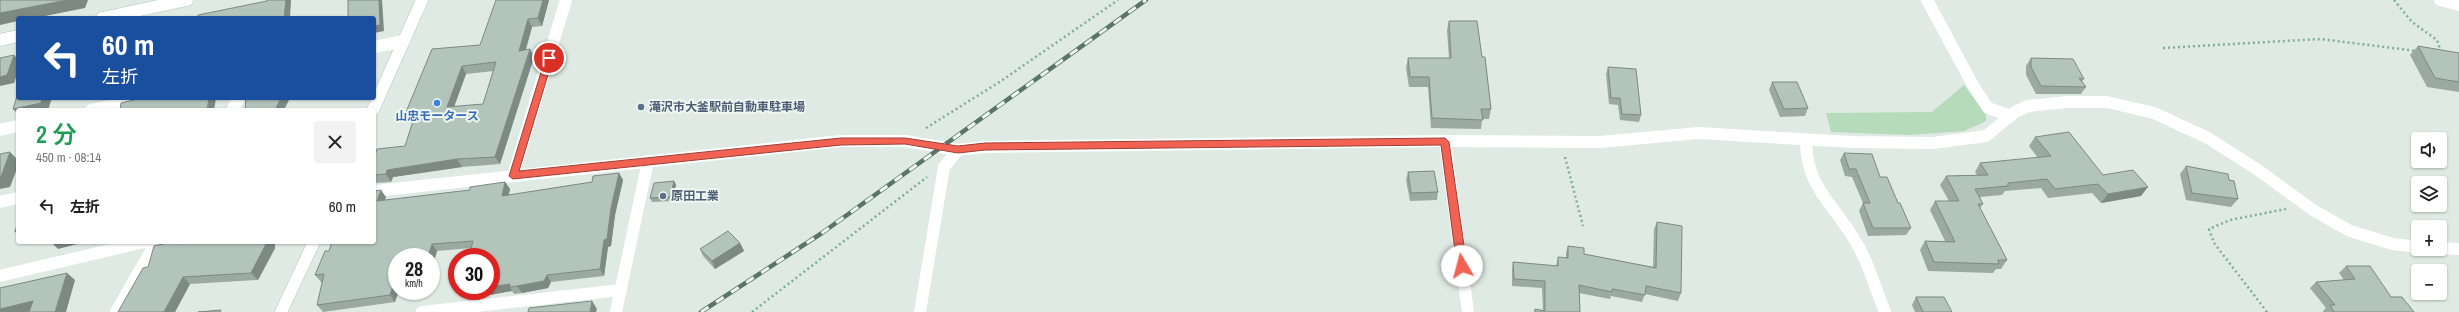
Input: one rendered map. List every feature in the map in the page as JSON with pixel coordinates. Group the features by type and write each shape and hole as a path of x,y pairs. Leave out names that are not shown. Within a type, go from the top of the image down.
{"street":[{"path":"111,16 187,0"},
{"path":"374,108 422,0"},
{"path":"513,176 566,0"},
{"path":"1927,0 1974,87 1988,108 2011,116"},
{"path":"2440,0 2459,6"},
{"path":"0,40 16,36"},
{"path":"376,47 404,41"},
{"path":"100,108 137,100"},
{"path":"376,192 841,141 905,141 958,150 985,147 1445,142 1562,143 1600,142 1670,134 1698,133 1883,143 1958,141 1981,138 2021,109 2034,105 2067,102 2114,103 2143,109 2230,151 2304,205 2336,226 2366,238 2411,246"},
{"path":"0,130 16,126"},
{"path":"1806,140 1806,159 1818,191 1832,207 1855,240 1885,312"},
{"path":"1445,142 1468,312"},
{"path":"920,312 944,167 958,150"},
{"path":"616,312 648,161"},
{"path":"0,202 16,198"},
{"path":"0,276 136,244"},
{"path":"116,312 155,244"},
{"path":"281,312 313,244"},
{"path":"2447,249 2459,250"},
{"path":"422,312 621,290"}],"path":[{"path":"905,141 1000,81 1118,0"},
{"path":"2394,0 2412,22 2437,40 2442,55 2435,54"},
{"path":"2163,48 2320,39 2420,51"},
{"path":"1562,143 1583,226"},
{"path":"752,312 769,297 930,174 944,167"},
{"path":"2267,312 2214,243 2209,229 2230,220 2304,205"}],"green space":[{"path":"1964,85 1986,114 1986,121 1964,131 1909,135 1831,132 1826,113 1932,112"}],"building":[{"path":"0,0 67,0 0,13"},
{"path":"286,0 284,16 198,16 198,15 267,1"},
{"path":"348,0 379,0 380,25 376,26 376,16 348,16"},
{"path":"496,0 543,0 538,18 528,19 519,51 530,49 495,157 457,159 387,170 386,174 376,175 377,149 405,146 416,112 406,112 432,49 480,45","holes":["496,62 483,104 447,107 462,66"]},
{"path":"1449,21 1477,21 1482,57 1485,57 1491,109 1481,109 1483,120 1432,118 1429,77 1410,77 1408,58 1451,58"},
{"path":"2418,46 2459,53 2459,82 2435,78"},
{"path":"14,55 7,75 0,77 0,58"},
{"path":"2031,58 2073,59 2084,79 2079,78 2086,87 2041,86 2031,67"},
{"path":"1608,67 1636,69 1641,115 1622,114 1620,98 1611,98"},
{"path":"1772,82 1797,82 1808,108 1784,109"},
{"path":"16,99 42,100 41,103 13,109"},
{"path":"134,100 209,100 207,108 120,108 121,103"},
{"path":"246,100 280,100 276,108 245,108"},
{"path":"2069,132 2103,175 2133,170 2148,187 2108,194 2098,184 2055,189 2047,179 2008,183 2008,186 1975,189 1983,204 1978,204 2007,260 1998,260 1999,264 1934,262 1925,241 1955,242 1935,201 1959,201 1946,176 1988,175 1980,163 2051,156 2035,137"},
{"path":"10,152 1,177 0,177 0,154"},
{"path":"1844,153 1872,154 1880,177 1887,177 1911,228 1873,228 1863,203 1870,203 1856,169 1849,169"},
{"path":"2186,166 2228,174 2229,180 2234,181 2238,199 2192,193"},
{"path":"1434,171 1438,192 1411,193 1408,172"},
{"path":"619,173 611,208 607,239 604,240 600,269 547,275 544,281 510,287 510,284 500,286 500,248 471,248 473,241 432,244 431,248 388,248 388,295 317,305 324,274 315,275 325,251 329,251 331,244 376,244 376,191 381,190 377,201 470,190 470,187 505,182 502,196 592,182 593,176"},
{"path":"674,181 670,197 650,198 654,183"},
{"path":"1657,222 1682,226 1681,293 1646,286 1645,295 1612,289 1612,292 1579,285 1580,312 1535,312 1535,309 1545,311 1545,281 1514,279 1513,262 1558,266 1558,257 1568,258 1568,246 1584,248 1584,254 1656,268"},
{"path":"728,231 740,243 712,261 700,249"},
{"path":"162,244 266,244 251,273 183,277 164,312 118,312 143,268 148,267 154,246"},
{"path":"2346,266 2370,266 2391,297 2402,297 2414,312 2334,312 2330,305 2335,305 2316,282 2355,279"},
{"path":"67,273 55,312 29,312 33,301 0,309 0,288"},
{"path":"1916,297 1944,297 1952,312 1923,312"},
{"path":"592,301 590,312 528,312 529,308"},
{"path":"221,310 220,312 198,312"}],"railway":[{"path":"701,312 822,233 1146,0"}],"place":[{"name":"山忠モータース","path":"437,103"},
{"name":"滝沢市大釜駅前自動車駐車場","path":"641,107"},
{"name":"原田工業","path":"663,196"}],"route":[{"path":"549,58 513,176 777,146 841,141 905,141 958,150 971,147 1445,142 1462,266"}]}
